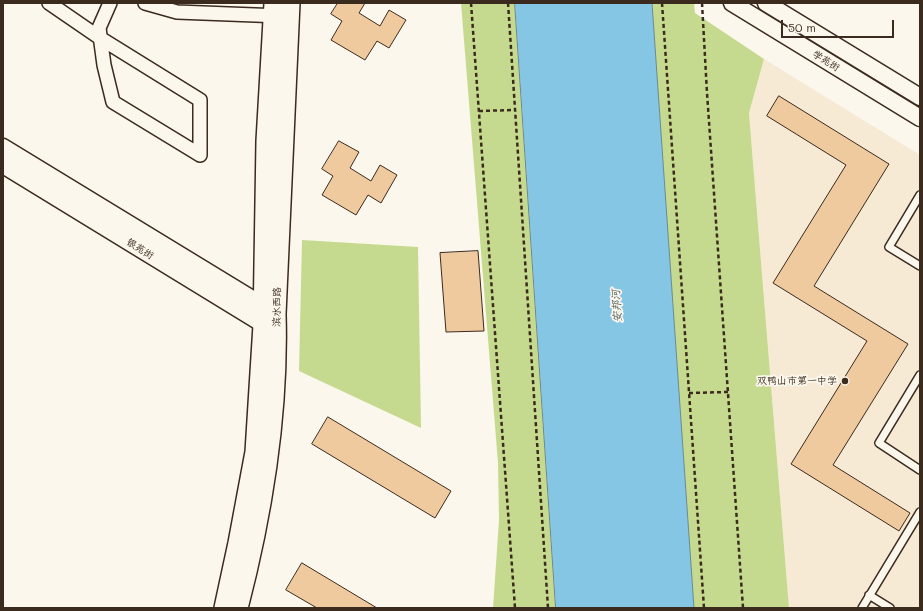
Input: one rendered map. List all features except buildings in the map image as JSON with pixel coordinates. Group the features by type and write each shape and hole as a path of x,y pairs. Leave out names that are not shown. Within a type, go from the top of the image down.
{"main road":[{"name":"滨水西路","path":"224,608 256,452 270,319 281,10"},
{"name":"滨水西路","path":"238,608 259,518 276,392 270,319"}],"street":[{"path":"49,3 100,38 200,100 200,155 113,102 104,65 100,38 99,28 110,3"},
{"path":"145,3 177,12 281,10"},
{"name":"学苑街","path":"732,3 920,118"},
{"name":"学苑街","path":"766,3 920,97"},
{"name":"银苑街","path":"3,147 270,319"},
{"name":"银苑街","path":"3,165 270,319"}],"lane":[{"path":"920,195 889,247 920,266"},
{"path":"920,375 879,443 920,470"},
{"path":"862,608 920,512"},
{"path":"869,595 890,608"}],"path":[{"path":"471,3 515,608"},
{"path":"508,3 548,608"},
{"path":"662,3 704,608"},
{"path":"702,3 743,608"},
{"path":"479,111 515,110"},
{"path":"689,393 728,392"}],"shaded area":[{"name":"双鸭山市第一中学","path":"764,59 920,155 920,608 789,608 749,113"}],"green space":[{"path":"461,3 515,3 556,608 493,608 499,520 498,463"},
{"path":"652,3 694,3 695,13 764,59 749,113 789,608 694,608"},
{"path":"302,240 418,247 421,428 299,371"}],"water":[{"name":"安邦河","path":"515,3 652,3 694,608 556,608"}],"place":[{"name":"双鸭山市第一中学","path":"845,381"}]}
